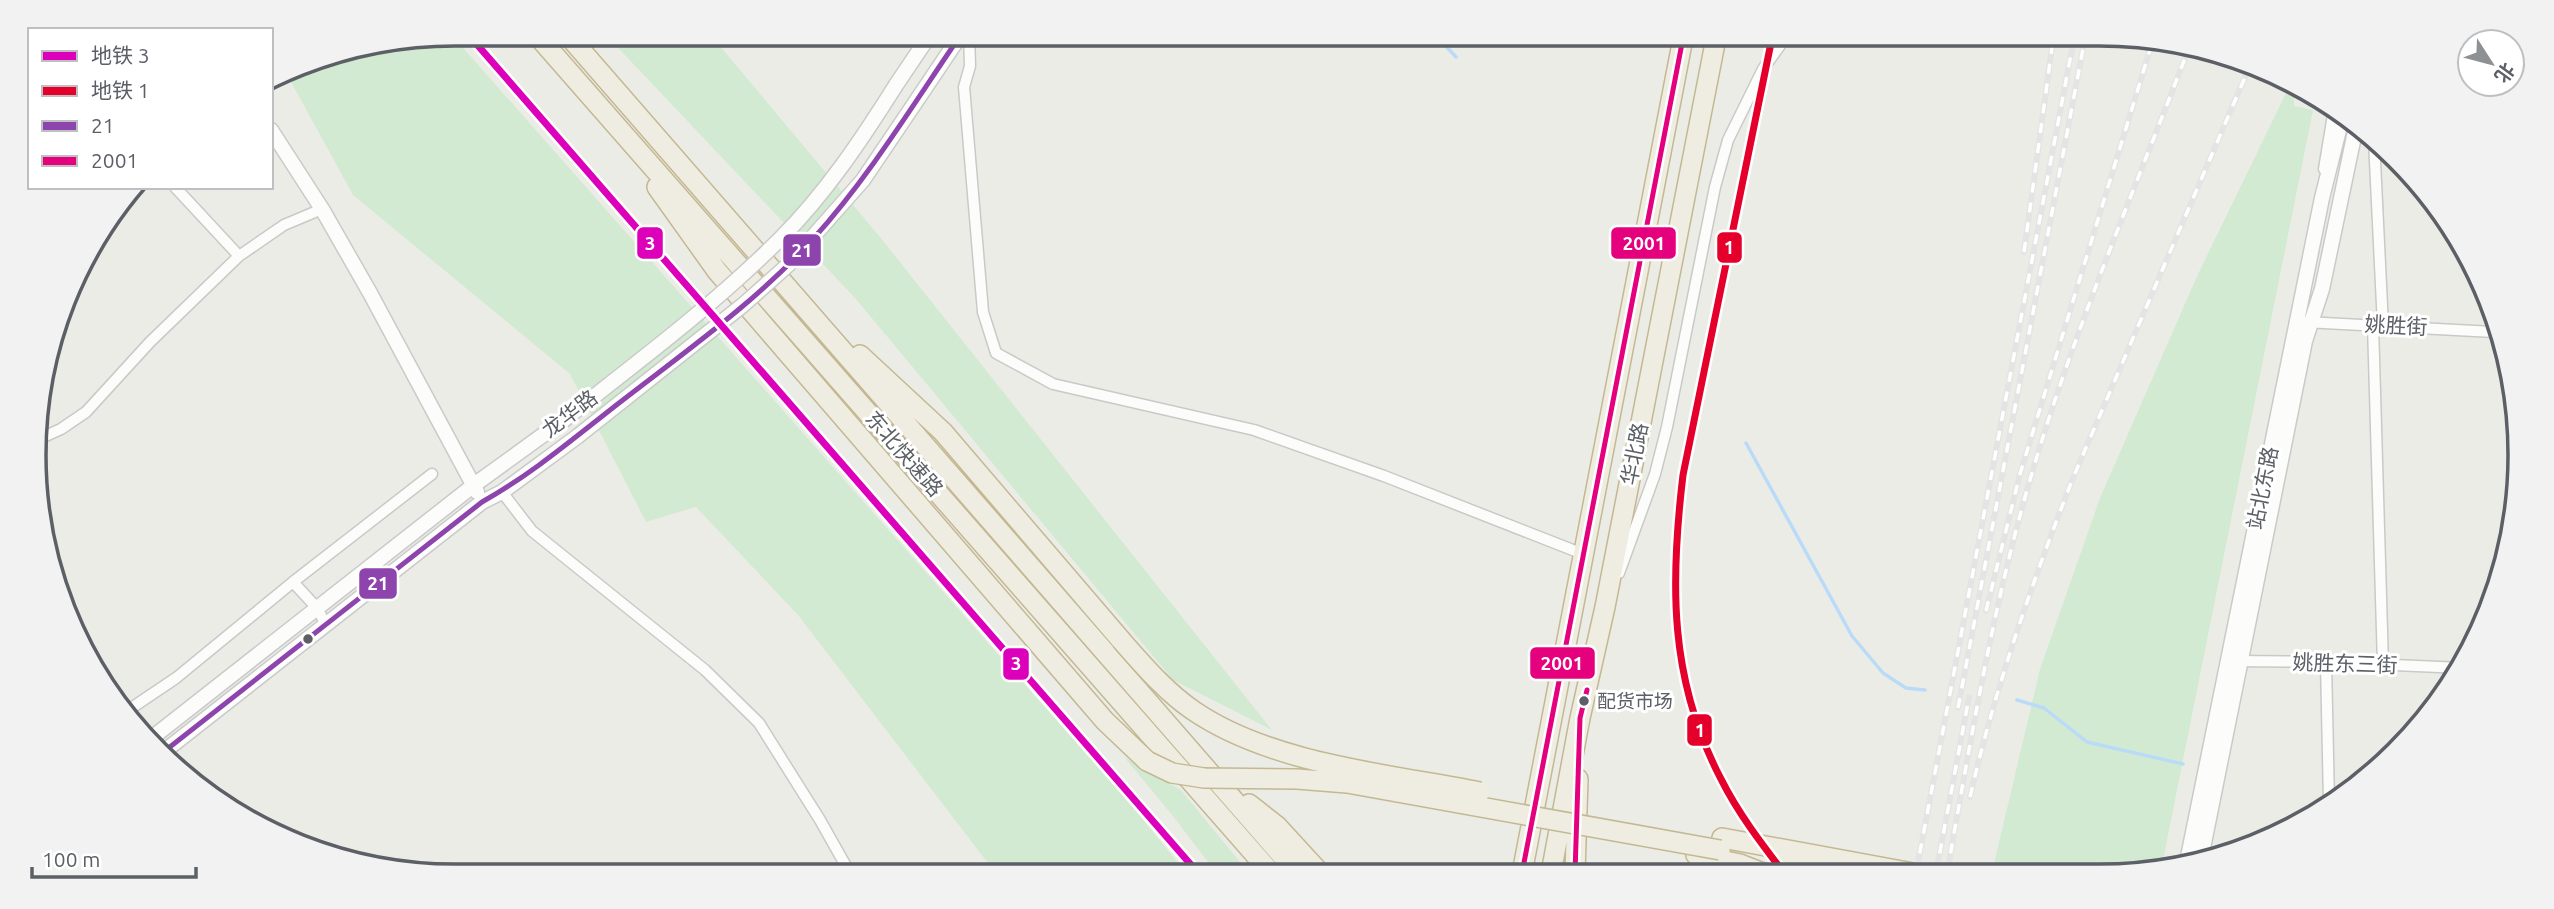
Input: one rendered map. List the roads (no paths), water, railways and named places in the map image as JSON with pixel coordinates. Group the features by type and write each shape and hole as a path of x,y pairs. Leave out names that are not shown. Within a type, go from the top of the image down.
{"highway":[{"name":"东北快速路","path":"546,46 1263,864"},
{"name":"东北快速路","path":"577,46 1289,864"},
{"name":"华北路","path":"1524,864 1681,46"},
{"name":"华北路","path":"1553,864 1714,46"},
{"path":"618,128 695,243 1105,721 1147,761 1172,773 1188,776 1348,783 1720,849 1841,864"},
{"path":"808,311 890,381 943,432 1154,677 1192,709 1232,733 1273,749 1791,864"},
{"path":"1576,864 1580,718"},
{"path":"1216,779 1277,826 1312,864"},
{"path":"1512,864 1532,821"},
{"path":"1720,849 1747,864"}],"street":[{"name":"龙华路","path":"156,734 474,485 565,419 724,291 783,236 837,172 922,46"},
{"name":"龙华路","path":"169,748 482,502 502,492 578,436 743,306 788,265 863,180 953,46"},
{"path":"969,46 970,66 964,87 983,312 996,354 1054,384 1254,430 1384,476 1583,554"},
{"path":"1605,607 1655,474 1721,164 1738,117 1763,69 1780,46"},
{"path":"2322,198 2326,146 2332,118"},
{"name":"站北东路","path":"2189,854 2234,661 2304,322 2322,198 2340,124"},
{"path":"273,133 322,209 370,293 482,502"},
{"name":"站北东路","path":"2304,322 2322,289 2354,135"},
{"path":"2374,152 2383,665"},
{"path":"177,189 239,256"},
{"path":"46,436 86,412 150,342 239,256 284,225 322,209"},
{"name":"姚胜街","path":"2304,322 2490,332"},
{"path":"133,707 176,678 293,582 432,474"},
{"path":"502,492 532,531 705,670 760,723 845,864"},
{"path":"293,582 317,608 326,625"},
{"name":"站北东路","path":"2202,851 2234,661"},
{"name":"姚胜东三街","path":"2234,661 2449,667"},
{"path":"2326,662 2329,794"}],"waterway":[{"path":"1446,46 1456,57"},
{"path":"1746,443 1852,636 1883,673 1906,688 1925,690"},
{"path":"2017,700 2044,708 2087,742 2183,764"}],"railway":[{"path":"2024,252 2052,46"},
{"path":"1918,864 2073,46"},
{"path":"1958,708 2084,46"},
{"path":"1986,611 2020,474 2150,49"},
{"path":"1949,864 1994,622 2032,473 2067,364 2186,55"},
{"path":"1970,797 2003,676 2058,517 2247,73"},
{"path":"1938,864 1969,697"}],"metro line":[{"name":"3","path":"478,46 1190,864"},
{"name":"1","path":"1770,46 1683,475 1676,554 1676,593 1683,668 1691,705 1704,742 1735,804 1777,864"}],"place":[{"name":"配货市场","path":"1584,701"}]}
